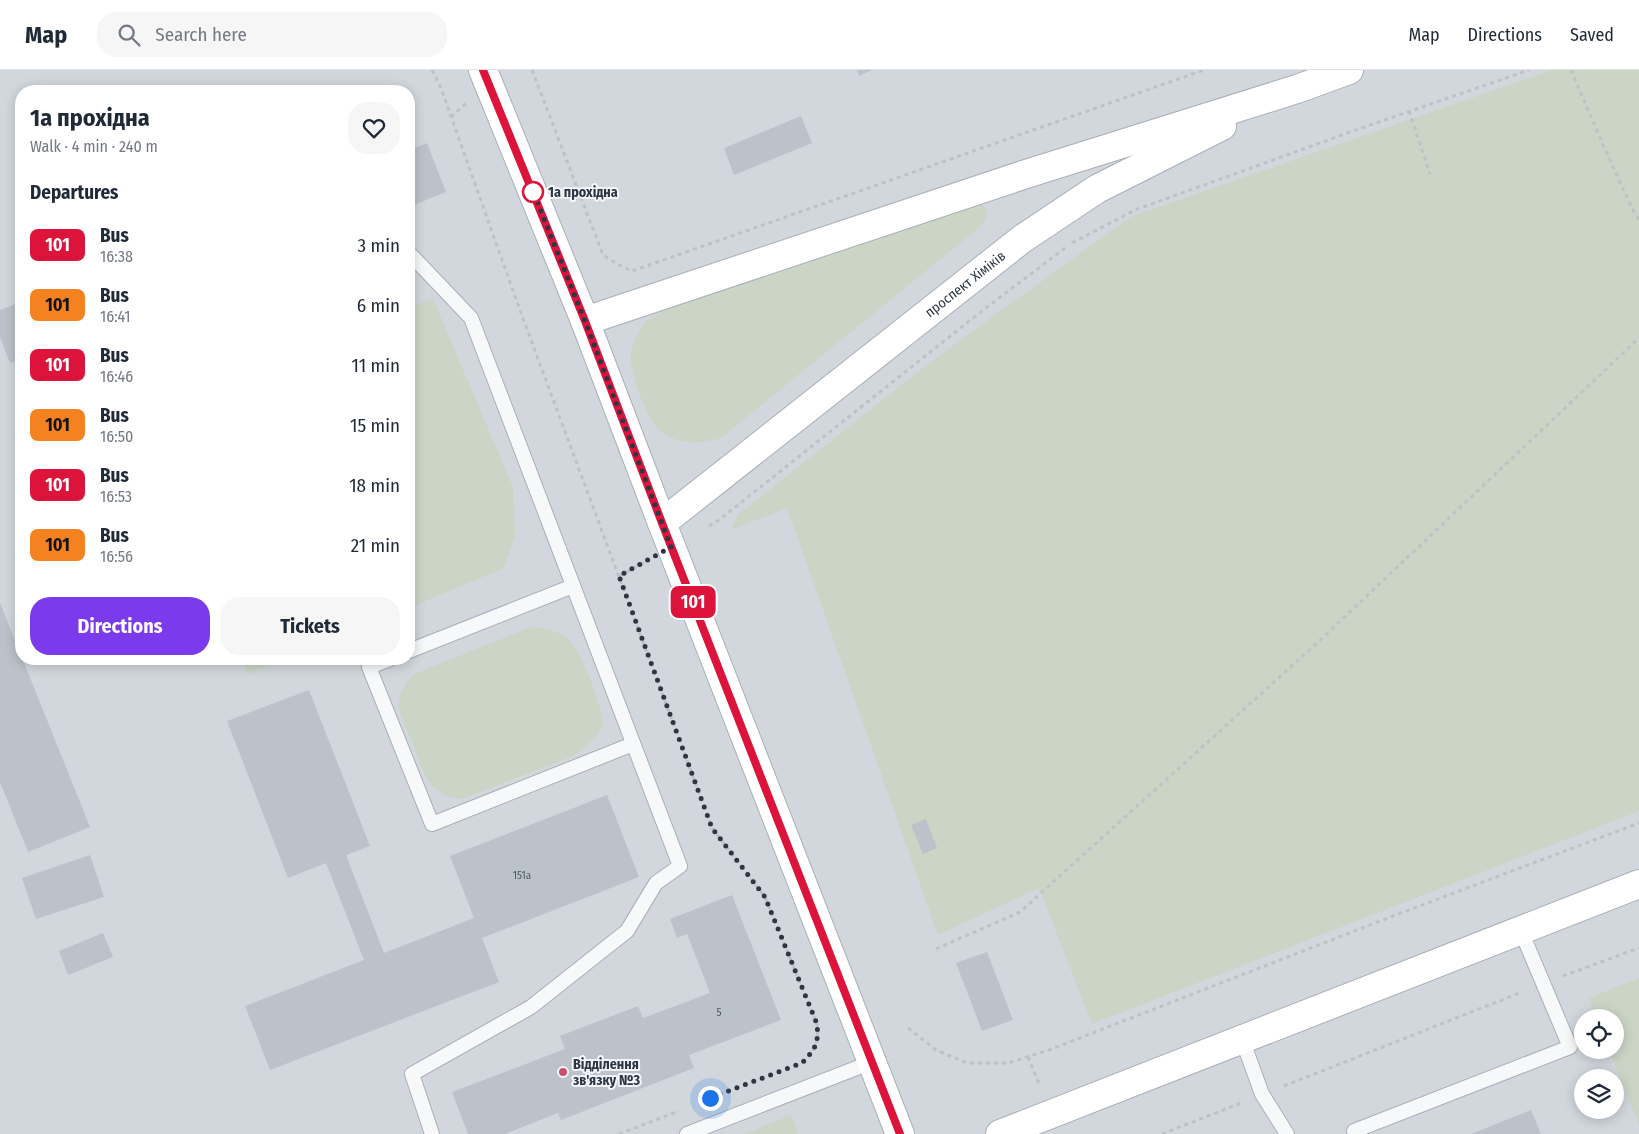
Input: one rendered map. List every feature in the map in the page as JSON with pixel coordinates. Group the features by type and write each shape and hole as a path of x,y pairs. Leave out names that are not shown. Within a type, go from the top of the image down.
{"street":[{"path":"483,70 585,321 900,1134"},
{"name":"проспект Хіміків","path":"585,321 1026,174 1349,70"},
{"name":"проспект Хіміків","path":"667,535 1022,239 1097,189 1297,88"},
{"path":"1000,1134 1639,884"}],"lane":[{"path":"415,259 471,318 680,866 656,883 626,931 530,1007 412,1074 432,1134"},
{"path":"415,650 573,586"},
{"path":"374,665 369,667 432,824 633,744"},
{"path":"1354,1131 1570,1047 1521,931"},
{"path":"1242,1040 1262,1094 1287,1134"},
{"path":"687,1134 872,1062"}],"path":[{"path":"432,70 441,88 514,293 712,828 765,897 817,1024 818,1038 812,1052 802,1063 792,1066"},
{"path":"532,70 603,255 632,271 1204,70"},
{"path":"619,576 667,535 719,520 978,314 1070,245 1134,210 1529,70"},
{"path":"1571,70 1604,148 1639,220"},
{"path":"1409,112 1430,174"},
{"path":"936,949 1020,912 1316,644 1639,338"},
{"path":"908,1028 936,1050 966,1063 1008,1063 1049,1050 1393,916 1639,823"},
{"path":"1162,1134 1639,948"},
{"path":"619,1134 683,1109"}],"shaded area":[{"path":"0,70 1639,70 1639,1134 0,1134"}],"green space":[{"path":"1552,70 1639,70 1639,811 1092,1024 1039,888 938,935 787,508 730,530 739,514 929,363 1130,217"},
{"path":"979,203 984,206 987,212 986,219 980,227 721,438 700,442 686,442 665,435 659,430 641,399 631,364 634,343 639,331 652,317 680,303"},
{"path":"433,299 513,487 515,536 504,568 415,605 415,305"},
{"path":"531,627 548,629 560,634 576,649 586,669 601,711 602,726 600,731 573,756 462,799 446,796 433,787 425,775 398,707 400,695 414,674"},
{"path":"244,665 270,665 247,674"},
{"path":"1639,978 1639,1125 1624,1088 1624,1069 1617,1069 1613,1059 1624,1059 1624,1009 1593,1009 1589,998"},
{"path":"791,1115 798,1134 744,1134"}],"building":[{"path":"857,70 872,70 859,76"},
{"path":"801,116 812,143 734,175 724,148"},
{"path":"427,143 446,192 415,205 415,148"},
{"path":"15,304 15,361 10,363 0,337 0,310"},
{"path":"0,603 15,640 15,665 25,665 90,827 28,852 0,782"},
{"path":"309,690 370,846 346,855 384,953 474,918 450,856 607,795 639,877 482,938 499,982 270,1070 245,1006 364,960 326,863 288,878 227,721"},
{"path":"926,819 937,848 923,854 911,825"},
{"path":"90,855 104,897 36,919 22,878"},
{"path":"732,895 781,1020 689,1055 694,1068 561,1120 558,1113 505,1134 468,1134 452,1092 565,1049 560,1036 638,1006 643,1018 710,993 687,934 677,938 670,919"},
{"path":"103,933 113,957 68,975 59,951"},
{"path":"987,952 1013,1020 982,1031 956,963"},
{"path":"1531,1110 1541,1134 1471,1134"}],"bus line":[{"name":"101","path":"483,70 585,321 900,1134"}],"place":[{"name":"1а прохідна","path":"533,192"},
{"name":"Відділення зв'язку №3","path":"563,1072"}],"route":[{"path":"533,192 532,189 585,321 671,547 619,576 712,828 765,897 817,1024 818,1038 812,1052 802,1063 710,1098"}]}
